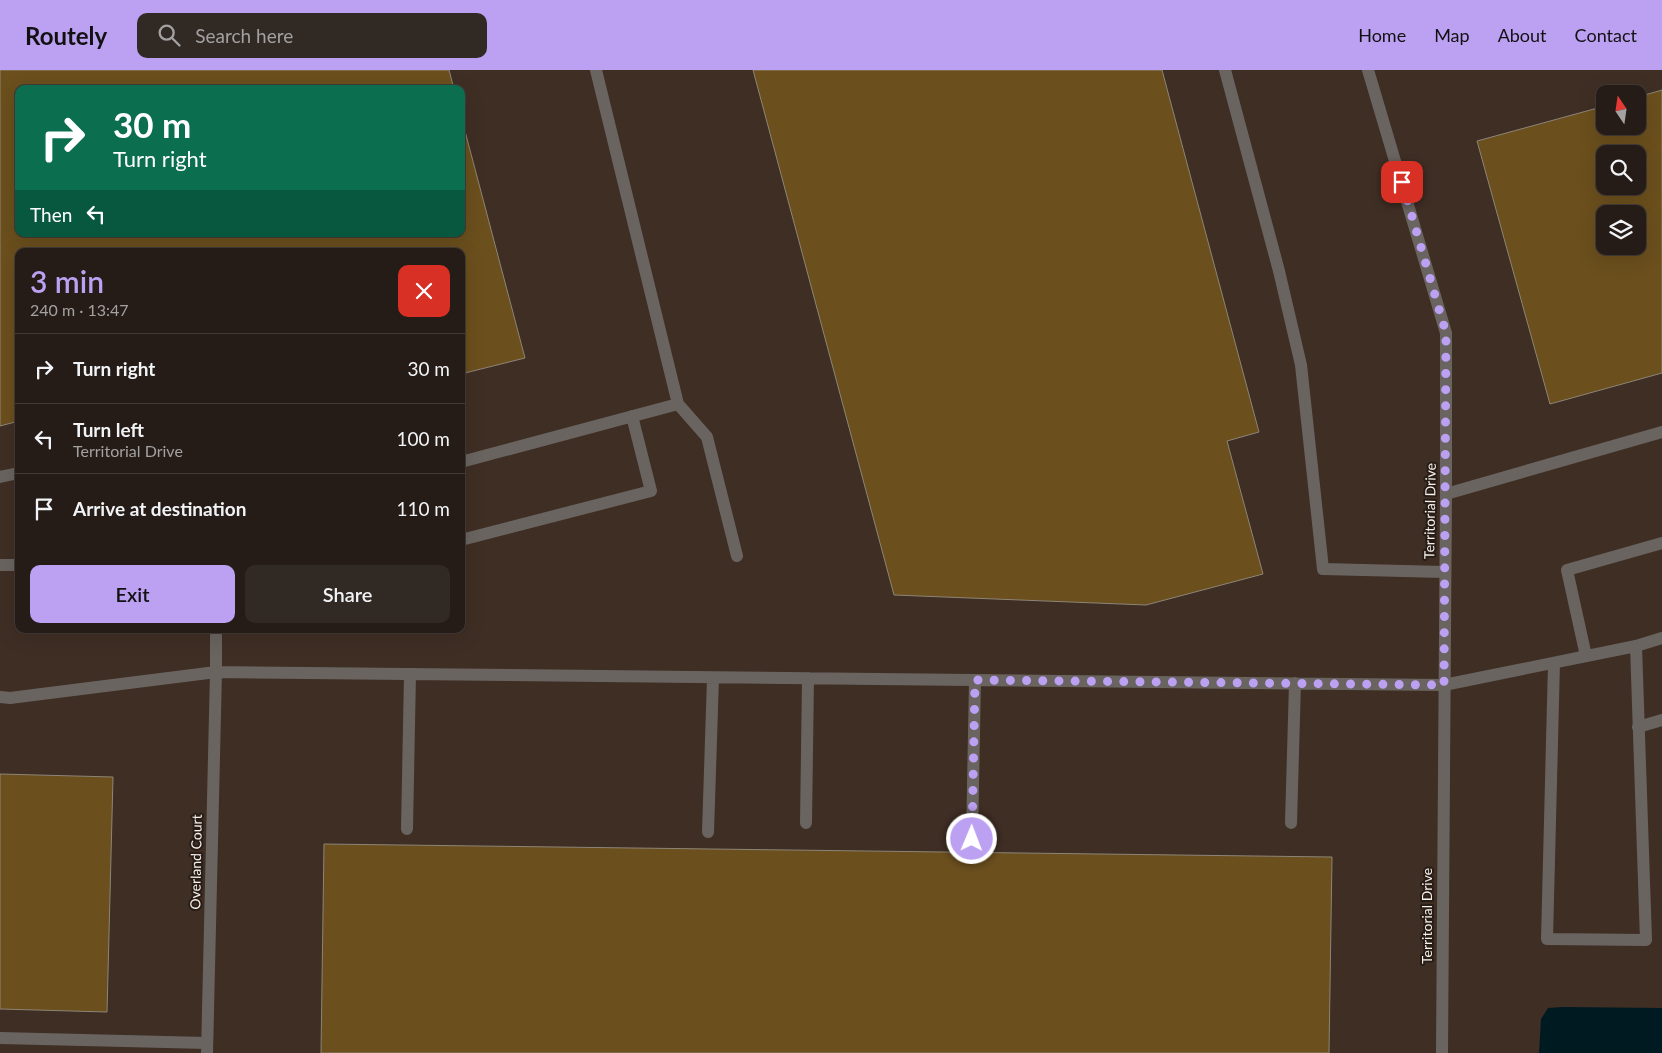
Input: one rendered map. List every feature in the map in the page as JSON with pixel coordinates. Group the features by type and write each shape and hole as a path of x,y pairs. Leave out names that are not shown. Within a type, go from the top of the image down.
{"street":[{"path":"596,70 678,404 706,437 737,556"},
{"path":"1225,70 1279,271 1301,365 1323,568 1444,572"},
{"name":"Territorial Drive","path":"1368,70 1446,333 1442,1053"},
{"path":"465,461 678,404"},
{"path":"465,539 652,491 632,416"},
{"path":"1446,494 1662,432"},
{"path":"0,478 15,474"},
{"path":"1586,656 1567,570 1662,543"},
{"path":"0,565 15,565"},
{"name":"Overland Court","path":"207,1048 216,633"},
{"path":"0,697 10,698 216,672 1444,685 1636,646 1662,638"},
{"path":"1554,663 1547,939 1646,940 1636,646"},
{"path":"406,829 410,674"},
{"path":"708,832 713,678"},
{"path":"806,823 808,678"},
{"path":"972,839 975,680"},
{"path":"1291,823 1295,683"},
{"path":"1638,727 1662,720"},
{"path":"0,1038 207,1048"}],"shaded area":[{"path":"0,70 1662,70 1662,1053 0,1053"}],"water":[{"path":"1548,1008 1662,1008 1662,1053 1539,1053 1541,1019"}],"building":[{"path":"0,70 449,70 453,85 15,85 15,237 465,237 465,131 525,358 465,373 465,248 15,248 15,422 0,426"},
{"path":"753,70 1162,70 1259,432 1227,441 1263,574 1146,605 894,595"},
{"path":"1662,90 1662,373 1550,404 1477,141 1596,108 1596,135 1646,135 1646,95"},
{"path":"0,774 113,777 107,1012 0,1009"},
{"path":"324,844 1332,857 1329,1053 321,1053"}],"route":[{"path":"972,839 975,680 1444,685 1446,333 1402,182"}]}
